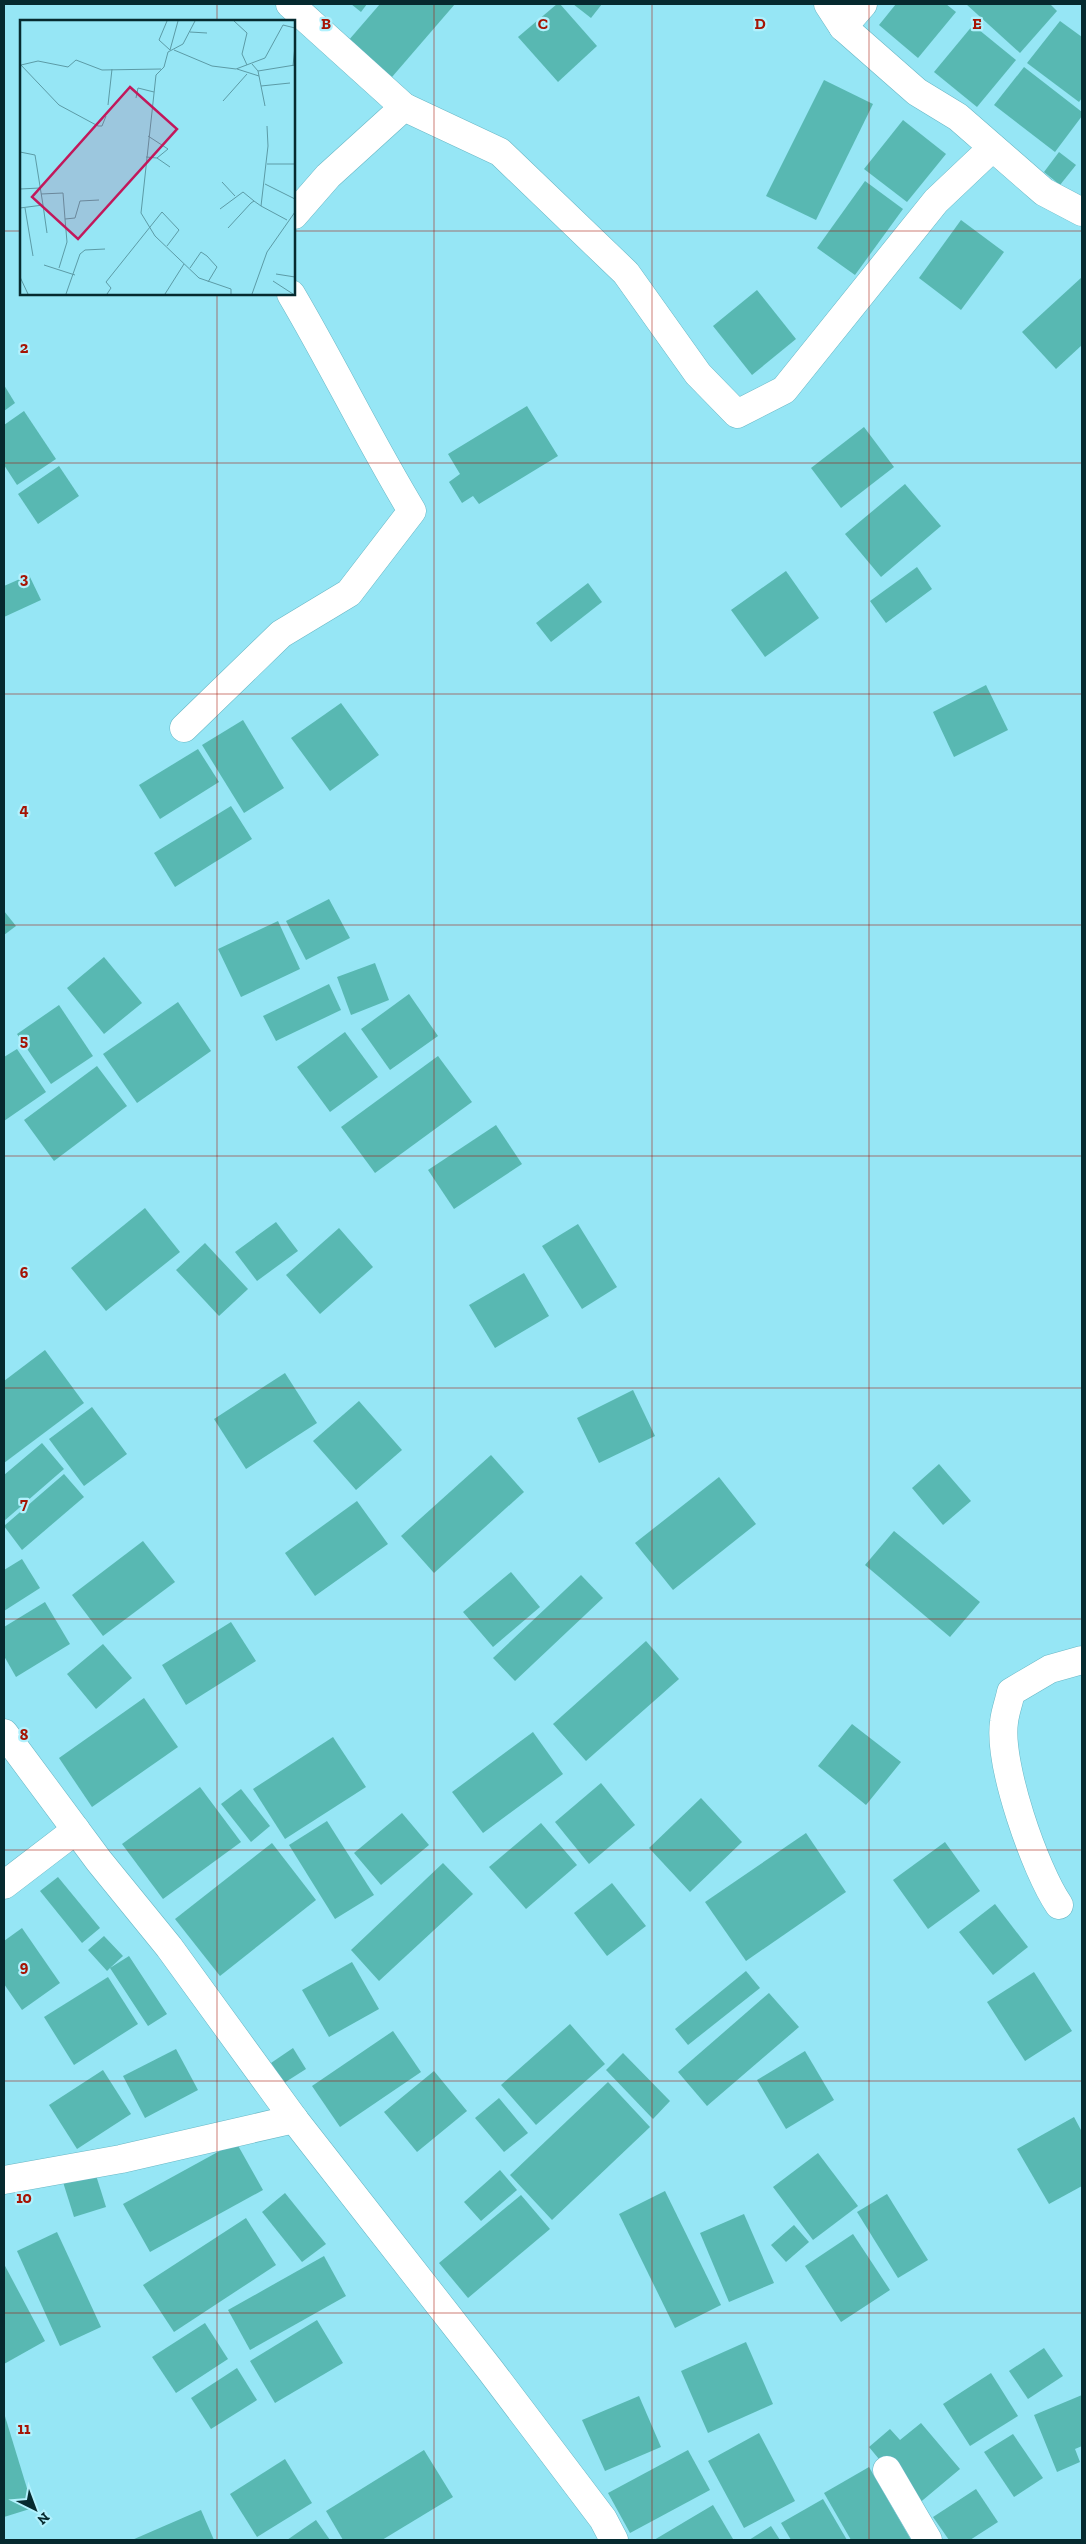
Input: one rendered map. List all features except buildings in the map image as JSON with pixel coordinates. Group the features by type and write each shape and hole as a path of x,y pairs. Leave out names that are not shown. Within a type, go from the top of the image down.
{"street":[{"path":"290,4 404,107 500,152 626,274 698,374 737,414 784,390 936,201 992,148"},
{"path":"828,4 843,27 917,92 958,117 1044,192 1079,206"},
{"path":"843,27 863,4"},
{"path":"295,214 328,176 404,107"},
{"path":"184,728 281,634 348,593 412,511 384,465 320,343 292,295"},
{"path":"1059,1905 1047,1888 1024,1826 1008,1774 1004,1724 1011,1692 1050,1669 1082,1660"},
{"path":"4,1733 76,1830 169,1946 294,2119 497,2378 603,2519 614,2540"},
{"path":"4,1885 76,1830"},
{"path":"4,2180 121,2159 294,2119"},
{"path":"887,2470 928,2540"}]}
